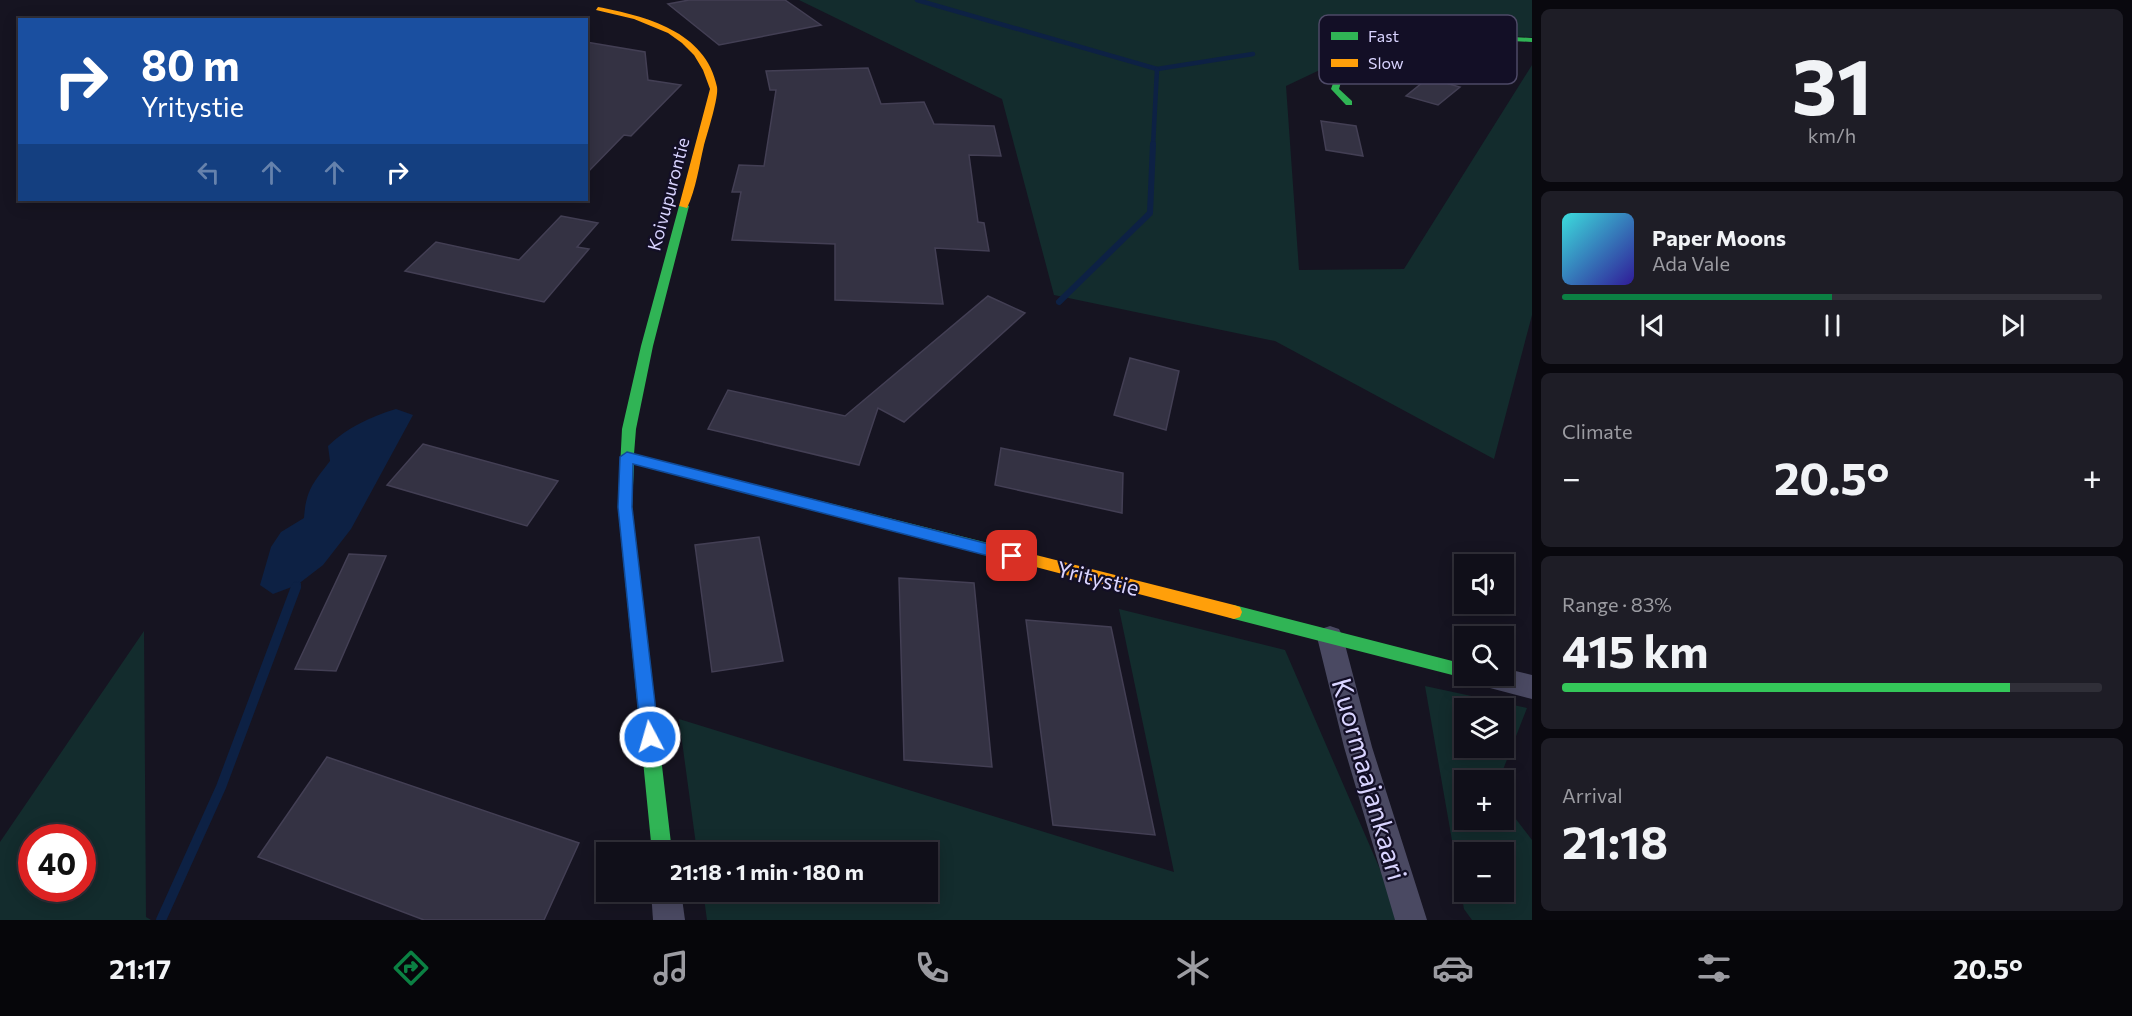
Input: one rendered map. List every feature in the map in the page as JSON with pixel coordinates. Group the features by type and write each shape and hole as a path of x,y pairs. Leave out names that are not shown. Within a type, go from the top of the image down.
{"street":[{"name":"Koivupurontie","path":"597,9 643,17 673,32 700,56 712,76 714,88 647,346 630,429 627,457 625,507 661,842"},
{"path":"1517,39 1532,40"},
{"path":"1337,84 1335,89 1349,103"},
{"name":"Yritystie","path":"627,457 1454,668"},
{"name":"Kuormaajankaari","path":"1330,637 1358,747 1411,920"},
{"path":"1514,683 1532,687"},
{"path":"667,902 669,920"}],"green space":[{"path":"799,0 1532,0 1532,37 1517,36 1517,15 1319,15 1319,70 1286,86 1299,270 1404,269 1532,65 1532,315 1494,459 1275,341 1054,295 1002,99"},
{"path":"1119,609 1285,650 1402,920 707,920 705,902 938,902 938,842 696,842 679,719 1174,872"},
{"path":"144,631 146,917 151,920 0,920 0,842"},
{"path":"1425,686 1481,698 1454,698 1454,758 1508,758 1503,770 1454,770 1454,830 1514,830 1514,816 1532,840 1532,920 1472,920 1464,909 1463,902 1514,902 1514,842 1454,842 1454,852"},
{"path":"1514,705 1527,708 1514,741"}],"water":[{"path":"396,409 413,415 351,529 323,565 297,585 273,594 260,585 271,547 281,532 304,518 311,487 330,461 328,446 343,433 360,423"}],"building":[{"path":"689,0 785,0 821,25 719,45 668,4"},
{"path":"588,42 645,52 648,80 681,85 631,136 624,135 588,172"},
{"path":"868,68 881,104 924,102 934,124 994,126 1001,156 969,155 978,222 984,223 989,251 935,248 943,304 835,300 835,244 732,240 741,192 732,192 739,165 764,166 776,90 770,90 766,71"},
{"path":"1421,84 1449,84 1460,87 1438,105 1406,96"},
{"path":"1321,121 1356,126 1363,156 1326,150"},
{"path":"561,216 598,223 577,247 589,249 544,302 405,271 436,242 519,260"},
{"path":"988,296 1025,313 904,422 878,408 859,465 708,429 728,390 845,416"},
{"path":"1130,358 1179,371 1166,430 1114,415"},
{"path":"423,444 558,481 527,526 387,485"},
{"path":"1001,448 1123,473 1122,513 995,485"},
{"path":"759,537 783,661 712,672 695,545"},
{"path":"349,554 386,556 336,671 295,669"},
{"path":"899,578 974,583 992,767 904,760"},
{"path":"1026,620 1111,627 1155,835 1053,825"},
{"path":"327,757 579,843 544,920 424,920 258,857"}],"waterway":[{"path":"917,0 1157,69"},
{"path":"1157,69 1253,54"},
{"path":"1153,146 1157,69"},
{"path":"1059,302 1150,213 1153,144"},
{"path":"296,589 297,585"},
{"path":"161,920 221,787 296,587"}],"traffic: fast":[{"path":"1517,39 1532,40"},
{"path":"1337,84 1335,89 1349,103"},
{"path":"661,842 625,507 629,429 647,346 684,206"},
{"path":"627,457 1028,559"},
{"path":"1234,612 1454,668"}],"traffic: slow":[{"path":"598,9 636,17 670,31 685,41 707,70 714,89 684,206"},
{"path":"1028,559 1234,612"}],"route":[{"path":"650,737 625,507 627,457 1012,556"}]}
